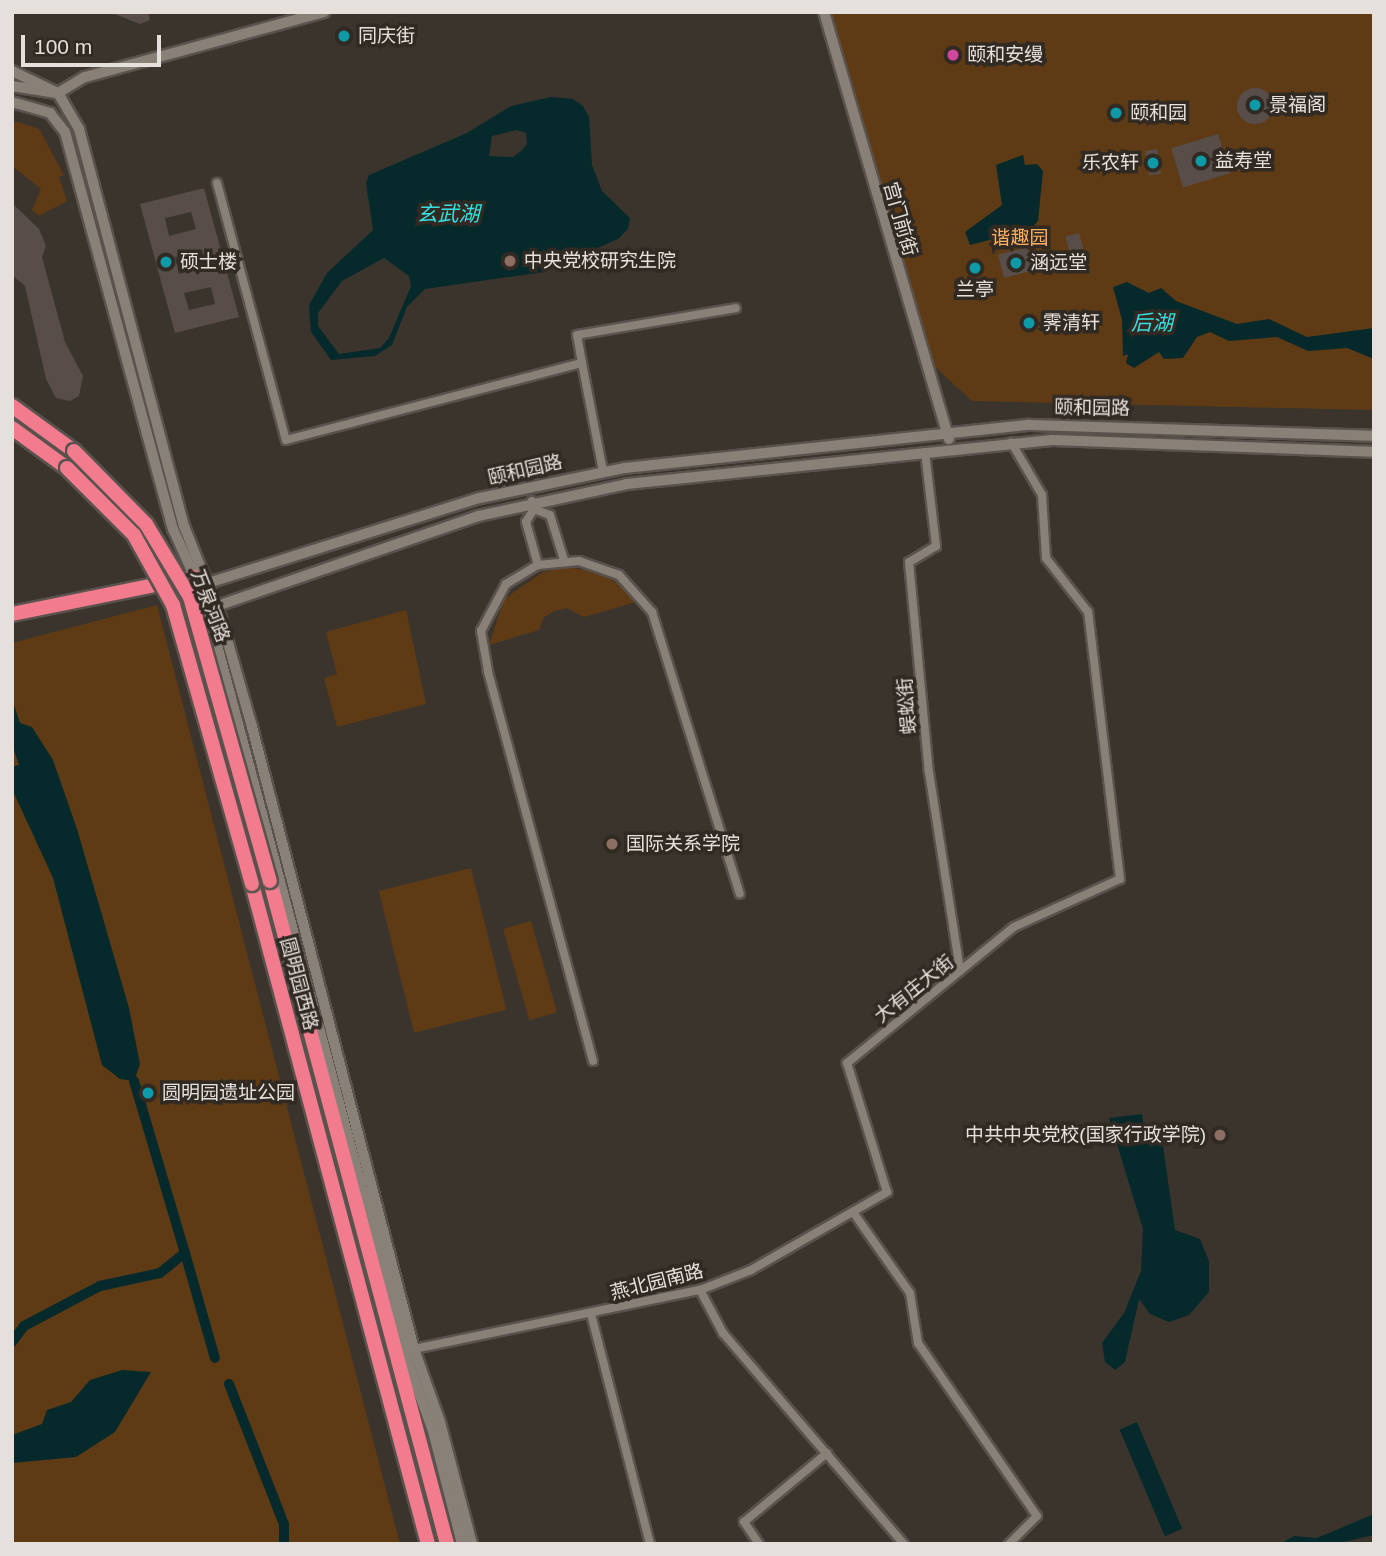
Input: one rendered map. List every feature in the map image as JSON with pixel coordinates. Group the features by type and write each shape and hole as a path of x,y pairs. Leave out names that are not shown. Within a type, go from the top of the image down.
{"highway":[{"name":"万泉河路","path":"12,406 74,451 128,501 167,555 205,641 270,881"},
{"name":"圆明园西路","path":"12,428 67,468 134,536 173,605 252,884 428,1544"},
{"path":"12,614 194,577"},
{"name":"圆明园西路","path":"270,881 447,1544"}],"main road":[{"path":"50,113 58,93 85,77 324,12"},
{"name":"宫门前街","path":"824,12 952,449"},
{"path":"12,71 58,93 79,129 184,526 208,583"},
{"path":"12,86 58,93"},
{"path":"12,102 50,113 65,132 173,529 194,577 217,606"},
{"name":"颐和园路","path":"208,583 480,498 603,471 948,433 1096,424 1374,436"},
{"name":"颐和园路","path":"217,606 533,505 627,484 1011,442 1374,452"},
{"path":"194,577 208,583"},
{"name":"圆明园西路","path":"194,577 462,1544"},
{"name":"圆明园西路","path":"208,583 217,606 414,1349 440,1422 472,1544"}],"street":[{"path":"218,183 286,440 582,363"},
{"path":"603,471 577,335 736,308"},
{"name":"大有庄大街","path":"887,1192 847,1063 1014,927 1120,878 1088,612 1046,558 1042,495 1011,442"},
{"name":"蜈蚣街","path":"925,452 936,546 909,562 929,772 960,971"},
{"path":"538,565 526,522 533,505 550,515 564,560"},
{"path":"593,1061 541,878 481,631 506,583 538,565 564,560 619,575 659,622 740,894"},
{"name":"燕北园南路","path":"414,1349 699,1290 751,1270 887,1192"},
{"path":"853,1212 910,1293 918,1343 1037,1516 1009,1544"},
{"path":"699,1290 723,1333 904,1544"},
{"path":"591,1314 650,1544"},
{"path":"759,1544 744,1522 827,1453"}],"green space":[{"name":"颐和园","path":"829,12 1374,12 1374,410 972,401 934,366 929,354"},
{"path":"12,120 39,129 64,175 59,177 67,201 39,216 32,210 41,189 12,166"},
{"path":"568,567 599,573 621,585 636,602 584,617 567,608 554,611 543,618 539,630 489,645 504,599 543,572"},
{"name":"圆明园遗址公园","path":"157,605 400,1544 12,1544 12,643"},
{"path":"406,610 426,704 337,727 324,678 337,674 326,632"},
{"path":"471,868 506,1010 414,1033 379,891"},
{"path":"531,921 557,1012 529,1020 503,929"}],"water":[{"name":"玄武湖","path":"551,97 573,99 583,106 589,117 592,165 602,191 630,218 628,229 618,239 544,272 425,289 407,307 392,345 375,356 331,360 311,332 309,305 327,273 373,230 366,183 369,175 467,133 511,106","holes":["517,130 526,133 527,144 521,151 513,157 489,156 492,136","384,258 409,276 411,286 389,338 380,348 339,354 318,326 318,313 342,281"]},
{"path":"1023,155 1025,165 1037,164 1043,171 1038,221 1031,229 970,245 965,232 1002,205 996,165"},
{"name":"后湖","path":"1127,282 1149,293 1161,288 1176,301 1237,324 1269,319 1307,337 1374,328 1374,359 1347,348 1308,351 1277,337 1229,341 1210,332 1197,337 1183,358 1164,359 1159,352 1134,368 1126,363 1128,354 1123,356 1122,320 1113,287"},
{"path":"12,699 20,723 32,727 53,760 77,829 129,1008 140,1064 134,1081 120,1079 102,1065 53,878 12,789 12,767 19,765 12,744"},
{"path":"1142,1114 1146,1139 1162,1139 1175,1230 1200,1239 1209,1261 1209,1292 1189,1315 1169,1322 1150,1314 1139,1299 1125,1362 1115,1370 1105,1362 1102,1343 1124,1313 1141,1271 1143,1229 1109,1118"},
{"path":"122,1370 151,1372 115,1432 76,1457 12,1463 12,1435 42,1424 47,1410 71,1402 90,1380"},
{"path":"1137,1422 1182,1529 1165,1536 1120,1429"},
{"path":"1374,1514 1374,1535 1335,1544 1280,1544 1294,1536 1317,1538"}],"building":[{"path":"109,12 148,12 150,20 140,24"},
{"name":"景福阁","path":"1255,88 1268,93 1273,106 1268,119 1255,124 1242,119 1237,106 1242,93"},
{"name":"益寿堂","path":"1218,134 1230,173 1183,188 1171,148"},
{"name":"乐农轩","path":"1157,149 1161,174 1149,176 1145,151"},
{"name":"硕士楼","path":"204,188 239,317 175,333 140,204","holes":["191,212 196,229 169,236 165,218","202,250 206,267 179,274 175,257","211,287 215,304 189,310 184,293"]},
{"path":"12,203 39,229 46,246 42,257 65,342 83,376 79,396 70,401 56,398 46,379 25,286 12,275"},
{"path":"1079,233 1084,252 1071,256 1065,237"},
{"name":"涵远堂","path":"1027,247 1033,270 1004,278 998,255"}],"waterway":[{"path":"134,1081 185,1253"},
{"path":"12,1342 24,1326 100,1286 160,1273 185,1253 215,1358"},
{"path":"229,1384 284,1524 284,1544"}],"place":[{"name":"同庆街","path":"344,36"},
{"name":"颐和安缦","path":"953,55"},
{"name":"景福阁","path":"1255,105"},
{"name":"颐和园","path":"1116,113"},
{"name":"益寿堂","path":"1201,161"},
{"name":"乐农轩","path":"1153,163"},
{"name":"中央党校研究生院","path":"510,261"},
{"name":"硕士楼","path":"166,262"},
{"name":"涵远堂","path":"1016,263"},
{"name":"兰亭","path":"975,268"},
{"name":"霁清轩","path":"1029,323"},
{"name":"国际关系学院","path":"612,844"},
{"name":"圆明园遗址公园","path":"148,1093"},
{"name":"中共中央党校(国家行政学院)","path":"1220,1135"}],"park label":[{"name":"谐趣园","path":"1020,238"}]}
